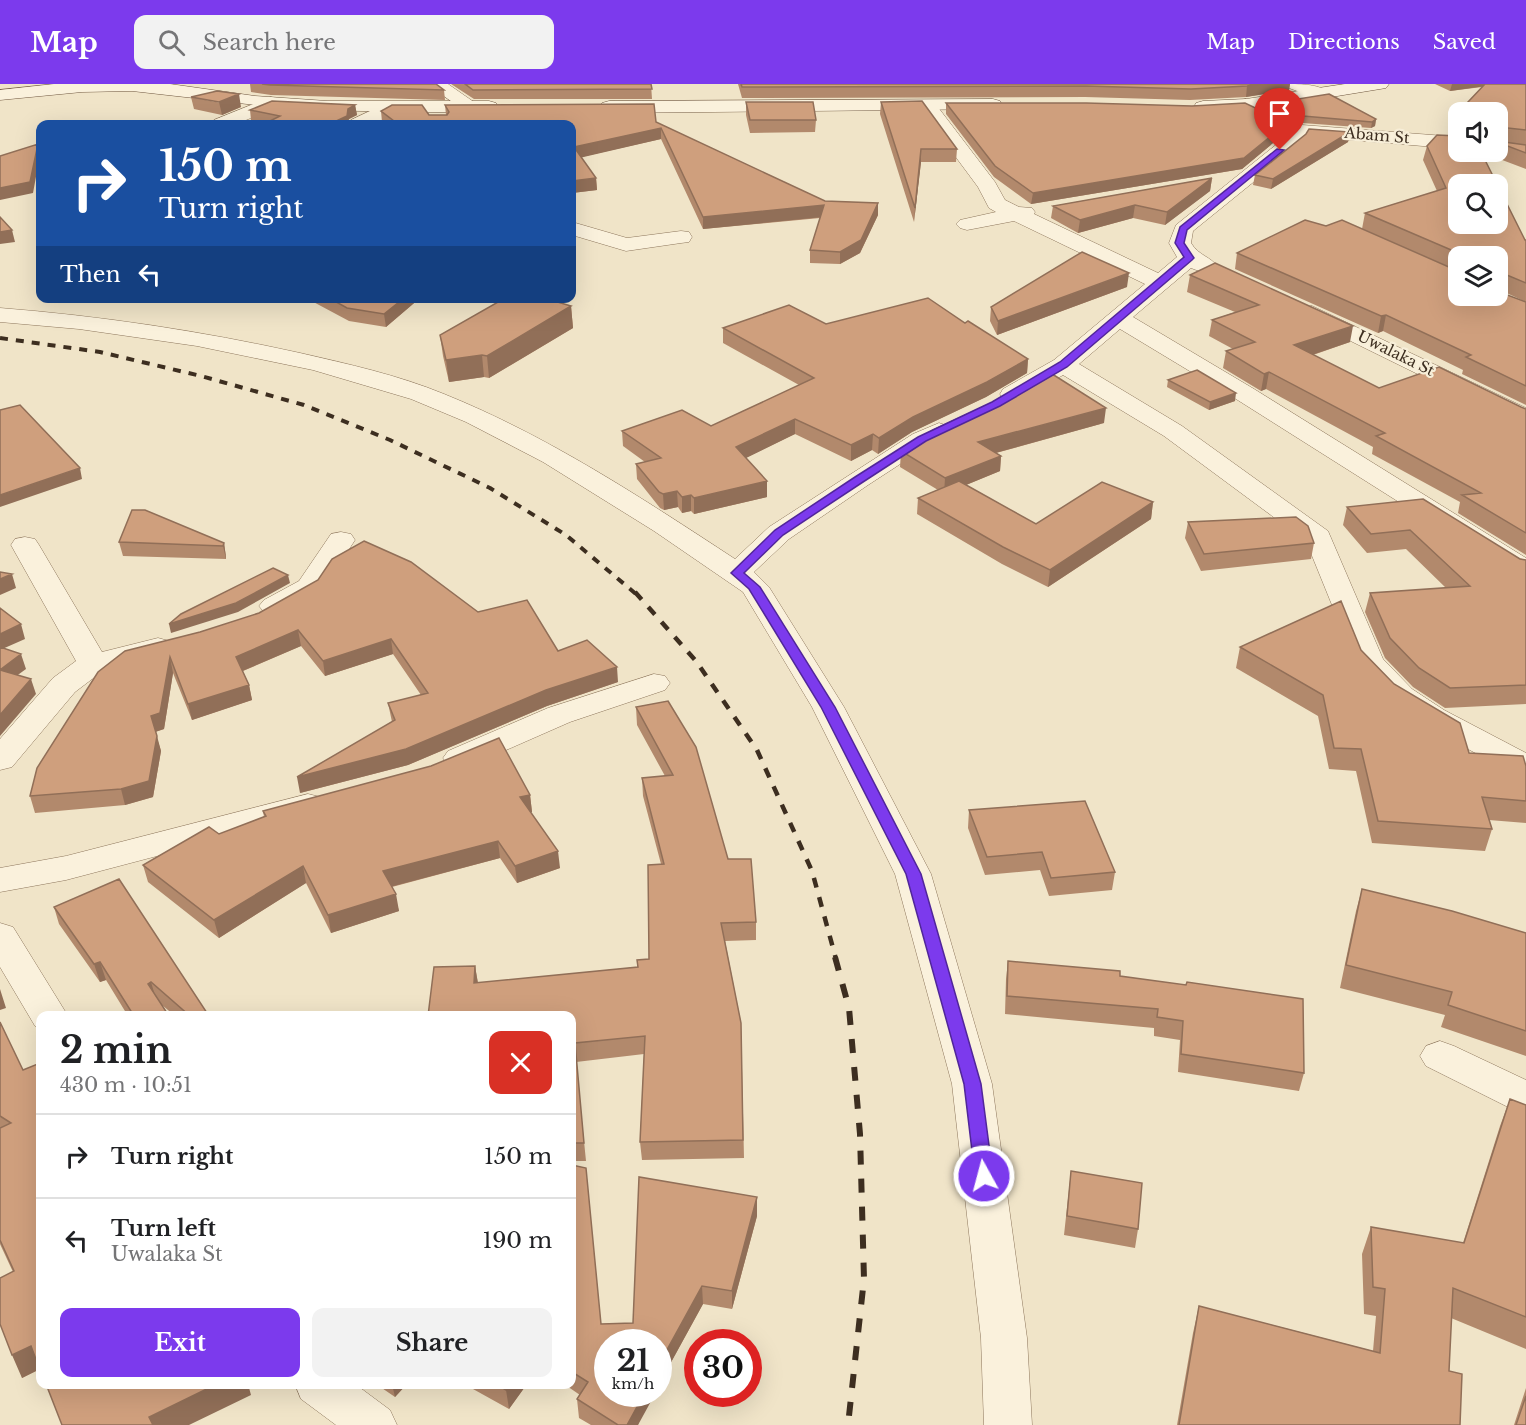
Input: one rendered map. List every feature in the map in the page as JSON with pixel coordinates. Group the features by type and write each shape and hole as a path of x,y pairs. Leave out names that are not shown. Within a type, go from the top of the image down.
{"street":[{"path":"436,84 472,107"},
{"path":"1294,84 1322,94"},
{"path":"1190,108 1246,105 1379,84"},
{"path":"0,95 90,86 132,86 182,90 271,103 389,108 508,107"},
{"path":"231,120 271,103"},
{"path":"592,107 1013,105"},
{"path":"1221,274 1189,258 1180,243 1183,229 1296,138 1297,130 1246,105"},
{"path":"927,106 988,186 996,204 1160,282"},
{"path":"366,120 389,108"},
{"path":"430,108 437,120"},
{"name":"Abam St","path":"1297,130 1448,142"},
{"path":"1214,182 1249,176"},
{"path":"967,224 1050,208"},
{"path":"576,229 626,245 681,237"},
{"path":"737,573 779,533 922,439 975,414 1063,364 1189,258"},
{"name":"Uwalaka St","path":"1291,304 1393,351 1526,418"},
{"path":"0,315 122,327 263,351 363,375 434,398 511,434 621,496 737,573 754,587 828,707 913,874 972,1084 1004,1338 1008,1425"},
{"path":"1118,318 1245,394 1526,570"},
{"path":"1063,364 1173,431 1318,537 1369,662 1401,696 1433,717 1526,767"},
{"path":"250,620 309,587 341,540"},
{"path":"25,545 93,663"},
{"path":"0,760 64,685 93,663 181,642"},
{"path":"431,770 559,716 654,683"},
{"path":"0,880 66,868 333,798"},
{"path":"0,936 46,1011"},
{"path":"1440,1056 1526,1098"},
{"path":"325,1389 373,1425"}],"building":[{"path":"262,84 436,84 444,90 270,85"},
{"path":"465,84 651,84 652,89 473,90"},
{"path":"741,84 1260,84 1191,89 1086,86 742,87"},
{"path":"1485,84 1526,84 1526,130 1508,128 1508,102 1468,102"},
{"path":"217,91 239,94 219,102 191,97"},
{"path":"1329,94 1376,119 1372,122 1303,116 1273,103"},
{"path":"272,101 355,105 348,109 347,116 338,120 272,120 280,116 250,110"},
{"path":"922,101 957,149 921,149 915,208 881,102"},
{"path":"746,102 813,102 816,120 750,120"},
{"path":"946,103 1192,106 1245,103 1287,123 1244,158 1033,193 995,166"},
{"path":"654,104 656,122 825,201 878,203 861,240 840,252 810,250 824,205 703,217 661,128 576,147 576,120 393,120 381,111 392,105 422,105 429,115 447,115 449,112 445,105"},
{"path":"1309,129 1350,132 1273,179 1255,175 1306,134"},
{"path":"1437,135 1448,136 1448,162 1486,162 1492,174 1448,174 1448,234 1508,234 1508,206 1526,240 1526,283 1508,276 1508,246 1448,246 1448,249 1365,213 1446,188 1427,146"},
{"path":"1508,143 1526,145 1526,153 1508,146"},
{"path":"36,145 30,182 0,188 0,156"},
{"path":"576,150 596,178 576,180"},
{"path":"1212,178 1167,212 1135,205 1080,220 1053,206"},
{"path":"0,217 12,230 0,232"},
{"path":"1305,220 1326,226 1342,220 1448,267 1448,306 1508,306 1508,295 1526,302 1526,386 1466,357 1471,355 1386,315 1381,316 1237,253"},
{"path":"1082,252 1129,273 998,321 991,307"},
{"path":"1215,263 1353,326 1294,345 1379,388 1439,367 1526,409 1526,533 1462,495 1481,493 1376,436 1385,433 1269,372 1264,374 1226,351 1255,342 1212,320 1259,305 1190,275"},
{"path":"928,298 965,323 968,321 1028,359 987,382 913,417 879,438 873,434 851,445 795,419 736,447 767,481 694,498 691,495 682,497 677,491 663,494 659,492 636,464 661,458 622,431 682,410 711,426 814,378 723,328 789,305 826,324"},
{"path":"338,303 398,303 384,314 347,308"},
{"path":"496,303 561,303 571,306 487,356 446,360 440,335"},
{"path":"1197,370 1236,393 1210,402 1168,380"},
{"path":"1049,372 1106,408 978,442 1001,456 945,478 901,451 933,430 1007,396"},
{"path":"20,405 80,468 0,495 0,410"},
{"path":"959,481 1036,524 1102,482 1153,502 1050,570 1003,547 918,498"},
{"path":"1423,499 1520,559 1526,560 1526,685 1450,688 1419,668 1390,638 1370,593 1470,586 1410,530 1371,534 1347,507"},
{"path":"132,510 145,510 224,543 223,546 119,542"},
{"path":"1296,517 1308,526 1314,543 1204,554 1188,522"},
{"path":"364,541 411,562 478,612 527,600 558,651 587,640 617,667 546,690 406,749 297,777 395,720 388,703 428,693 391,639 323,661 298,630 236,657 249,685 188,704 170,657 160,713 151,716 157,736 149,781 121,789 30,796 37,768 98,672 125,651 200,632 259,613 318,580 332,559"},
{"path":"273,568 288,575 236,603 169,624 181,614"},
{"path":"0,572 12,574 0,579"},
{"path":"1341,601 1361,650 1394,684 1460,723 1469,753 1523,756 1526,766 1526,801 1482,797 1492,829 1378,821 1361,749 1334,748 1323,695 1240,647"},
{"path":"0,608 21,624 0,634"},
{"path":"0,647 21,654 0,670"},
{"path":"0,670 31,679 0,715"},
{"path":"668,701 696,747 728,859 751,859 756,922 721,923 741,1023 743,1140 640,1142 645,1036 576,1043 576,1011 429,1011 434,967 475,966 474,983 638,967 637,960 649,959 648,865 664,864 642,778 673,775 636,707"},
{"path":"499,738 530,795 520,797 558,851 515,866 498,841 383,871 396,894 328,915 303,866 214,920 143,865 209,827 219,834 266,816 263,811 431,766"},
{"path":"1085,801 1115,872 1051,878 1042,852 987,857 969,810"},
{"path":"119,879 206,1011 184,1011 151,982 148,984 166,1011 131,1011 100,962 94,964 54,907"},
{"path":"1362,889 1452,911 1526,933 1526,1031 1448,1005 1452,992 1346,965"},
{"path":"1008,961 1120,971 1120,976 1186,985 1187,982 1303,999 1304,1073 1181,1054 1183,1021 1157,1017 1158,1009 1007,996"},
{"path":"0,1022 23,1070 36,1065 36,1359 31,1346 12,1355 0,1324 0,1278 14,1271 0,1240 0,1128 11,1123 0,1116"},
{"path":"576,1054 584,1143 576,1143"},
{"path":"1510,1099 1526,1105 1526,1317 1453,1288 1449,1371 1462,1374 1460,1425 1179,1425 1199,1306 1380,1353 1385,1289 1373,1287 1371,1227 1464,1243"},
{"path":"576,1166 586,1168 601,1324 633,1323 639,1177 757,1197 732,1291 702,1286 672,1341 672,1329 594,1329 594,1407 637,1407 627,1425 618,1425 577,1399 588,1382 576,1374"},
{"path":"1071,1171 1142,1183 1138,1229 1067,1216"},
{"path":"48,1389 207,1389 149,1417 153,1425 62,1425"},
{"path":"1526,1396 1526,1425 1516,1425"}],"railway":[{"path":"0,338 100,352 201,376 304,405 390,440 490,488 566,535 636,594"},
{"path":"635,592 696,661 757,750 812,871 836,959"},
{"path":"835,957 849,1008 860,1134 864,1279 848,1425"}],"route":[{"path":"984,1176 972,1084 913,874 828,707 754,587 737,573 779,533 859,479 922,439 996,404 1063,364 1189,258 1180,243 1183,229 1280,150"}]}
